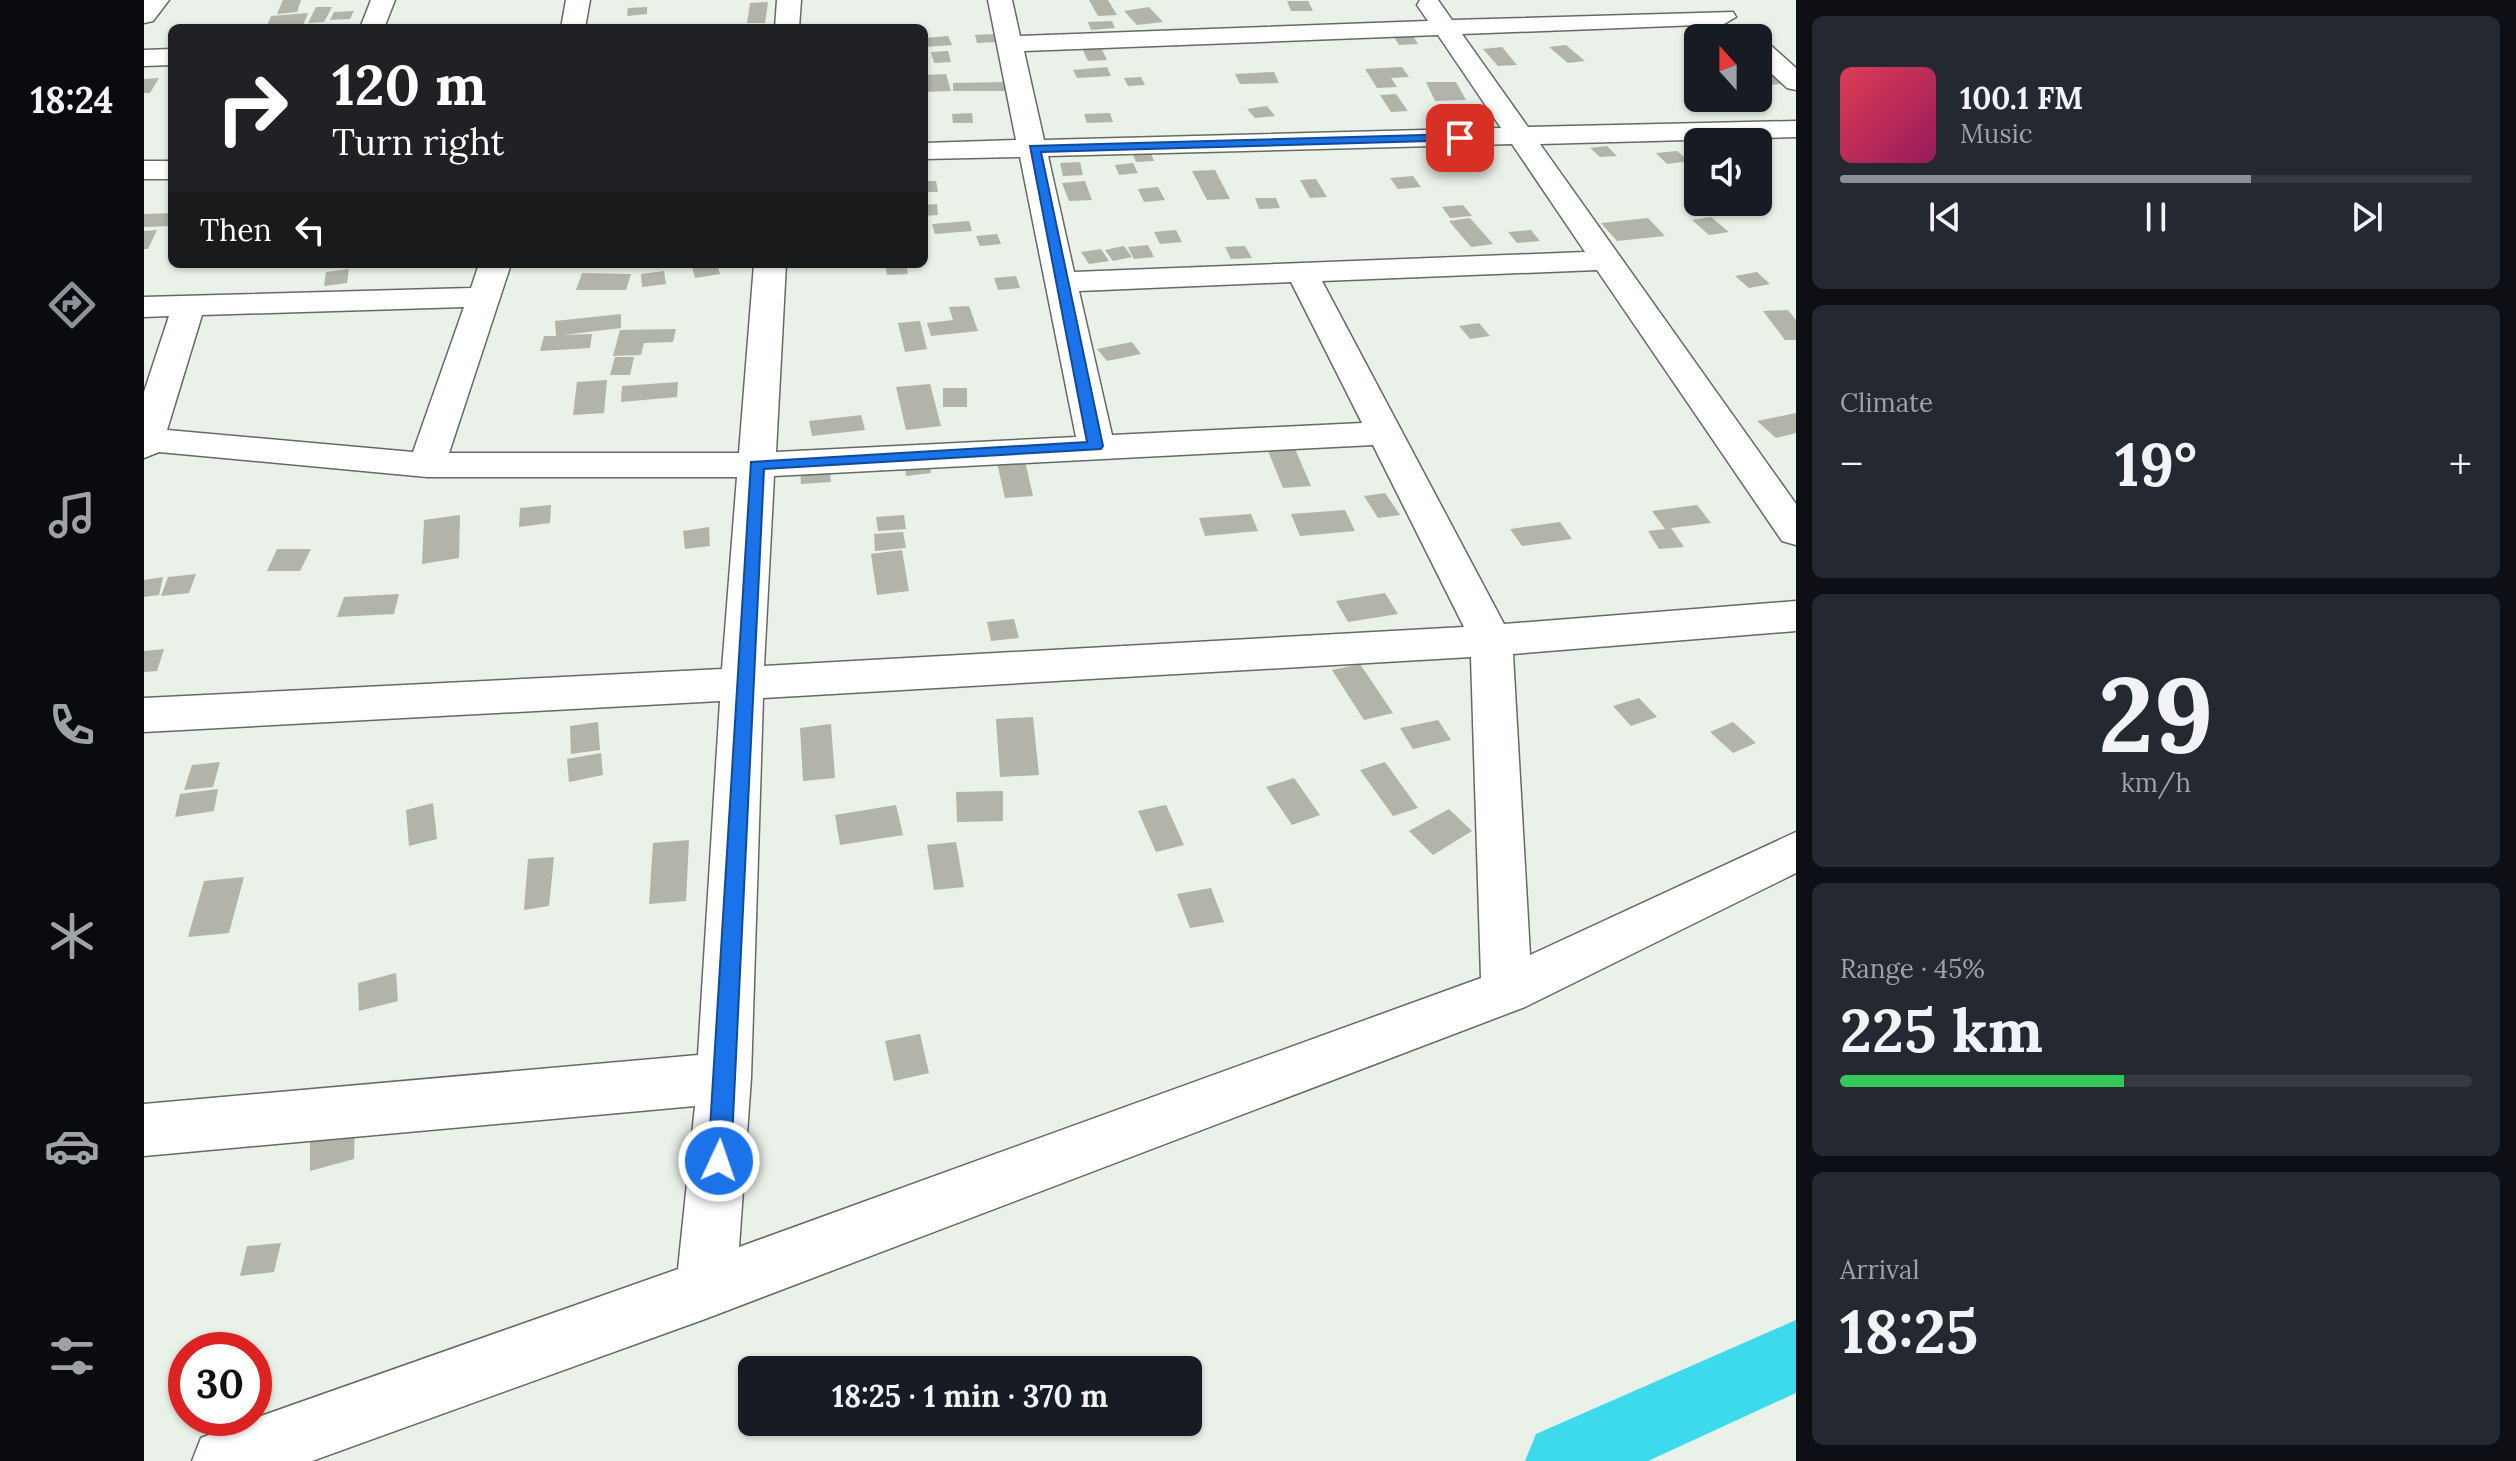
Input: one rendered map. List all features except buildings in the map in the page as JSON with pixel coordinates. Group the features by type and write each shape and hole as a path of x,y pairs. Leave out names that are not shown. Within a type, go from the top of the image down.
{"street":[{"path":"144,16 157,0"},
{"path":"374,24 383,0"},
{"path":"574,24 578,0"},
{"path":"787,24 789,0"},
{"path":"1000,0 1096,446"},
{"path":"1011,44 1233,35 1435,13 1715,8 1733,24"},
{"path":"1222,12 1233,35"},
{"path":"1435,13 1796,532"},
{"path":"144,58 168,57"},
{"path":"1772,60 1796,82"},
{"path":"928,151 1796,129"},
{"path":"144,170 168,170"},
{"path":"1062,282 1607,260"},
{"path":"427,465 494,268"},
{"path":"705,1289 719,1161 742,683 770,268"},
{"path":"1302,272 1491,640 1507,991"},
{"path":"144,307 484,297"},
{"path":"189,305 146,444 427,465 757,465 1385,433"},
{"path":"144,715 1343,652 1796,616"},
{"path":"224,1461 705,1289 1507,991 1796,851"},
{"path":"144,1130 724,1078"}],"waterway":[{"path":"1563,1461 1796,1356"}],"route":[{"path":"719,1161 742,683 757,465 1096,446 1034,148 1460,138"}]}
